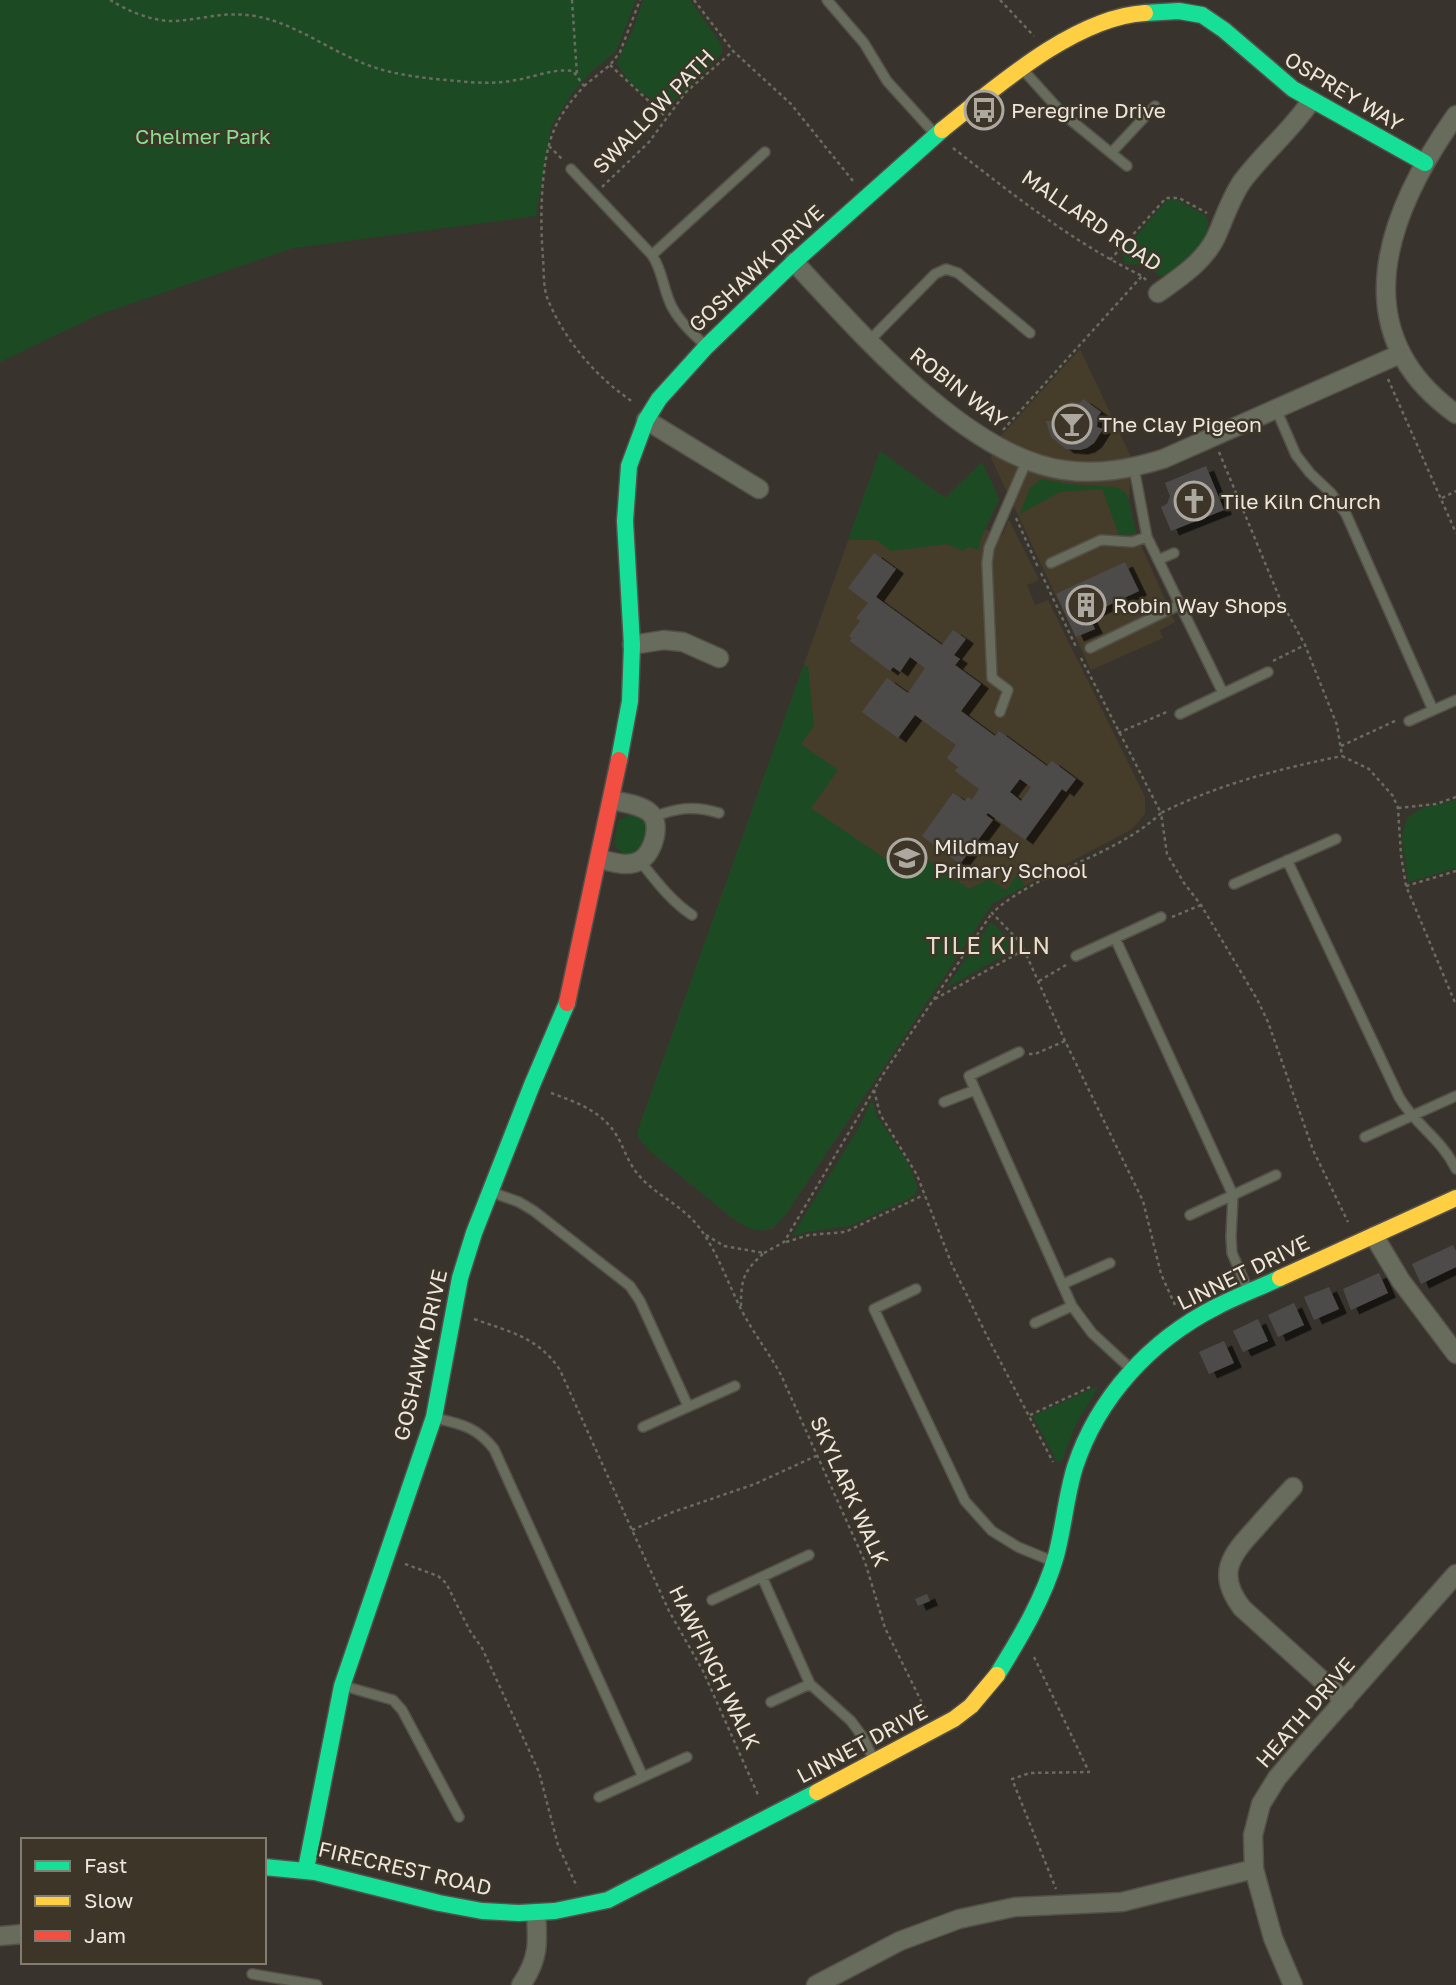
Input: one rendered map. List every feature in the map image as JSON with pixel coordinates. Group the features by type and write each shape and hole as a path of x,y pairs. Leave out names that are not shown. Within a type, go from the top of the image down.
{"street":[{"name":"OSPREY WAY","path":"1093,26 1124,14 1206,8 1224,30 1275,75 1311,100 1425,163"},
{"name":"GOSHAWK DRIVE","path":"306,1869 342,1686 433,1417 460,1278 490,1191 569,999 612,800 630,701 632,645 626,495 629,466 648,416 674,381 706,347 794,262 936,135 1021,68 1093,26"},
{"name":"MALLARD ROAD","path":"1158,293 1197,262 1214,240 1242,182 1297,121 1311,100"},
{"path":"1456,115 1425,163 1406,201 1389,250 1385,279 1386,308 1400,354 1426,388 1456,414"},
{"name":"ROBIN WAY","path":"794,262 869,341 936,402 993,443 1027,460 1062,470 1096,473 1134,468 1163,459 1400,354"},
{"path":"648,416 760,489"},
{"path":"632,645 664,640 682,642 719,658"},
{"path":"599,859 622,864 640,861 650,852 655,835 650,812 612,800"},
{"name":"LINNET DRIVE","path":"536,1913 586,1907 608,1900 875,1763 936,1730 970,1706 986,1690 1021,1632 1054,1561 1073,1474 1097,1419 1132,1369 1149,1351 1186,1323 1456,1198"},
{"path":"1374,1236 1401,1281 1456,1354"},
{"path":"1293,1487 1238,1547 1230,1560 1228,1583 1232,1595 1242,1608 1345,1701"},
{"name":"HEATH DRIVE","path":"1293,1985 1273,1938 1254,1869 1253,1835 1261,1804 1268,1790 1456,1574"},
{"name":"FIRECREST ROAD","path":"266,1867 306,1869 464,1908 536,1913"},
{"path":"816,1985 900,1941 959,1919 1016,1907 1122,1902 1254,1869"},
{"path":"521,1985 537,1953 536,1913"},
{"path":"0,1936 21,1934"}],"lane":[{"path":"827,0 864,43 887,81 936,135"},
{"path":"1021,68 1062,113 1127,166"},
{"path":"1112,152 1155,106"},
{"path":"652,255 765,152"},
{"path":"571,169 652,255 659,265 672,307 706,347"},
{"path":"869,341 935,274 946,269 958,273 1030,333"},
{"path":"1276,409 1296,455 1310,473 1332,493 1346,514 1433,710"},
{"path":"1000,712 1008,690 992,678 987,563 994,533 1027,460"},
{"path":"1134,468 1147,537 1223,693"},
{"path":"1051,563 1101,540 1132,542 1147,537"},
{"path":"1158,559 1174,553"},
{"path":"1090,648 1179,606"},
{"path":"1180,714 1268,672"},
{"path":"1409,721 1456,700"},
{"path":"653,817 691,807 719,813"},
{"path":"1234,884 1335,839"},
{"path":"1287,860 1399,1097 1412,1116 1439,1141 1456,1168"},
{"path":"640,861 681,908 692,915"},
{"path":"1076,956 1161,917"},
{"path":"1115,939 1233,1195 1233,1253 1249,1292"},
{"path":"1019,1052 969,1076 1072,1306 1092,1333 1132,1369"},
{"path":"944,1102 975,1090"},
{"path":"1365,1137 1455,1096"},
{"path":"1190,1215 1276,1175"},
{"path":"490,1191 534,1211 630,1286 640,1301 688,1406"},
{"path":"1063,1284 1110,1263"},
{"path":"915,1289 874,1309 965,1501 984,1523 1004,1539 1054,1561"},
{"path":"1035,1324 1072,1306"},
{"path":"643,1427 735,1386"},
{"path":"433,1417 482,1433 494,1448 643,1777"},
{"path":"712,1600 809,1555"},
{"path":"762,1577 810,1684 851,1721 862,1736 875,1763"},
{"path":"771,1702 810,1684"},
{"path":"342,1686 393,1700 402,1710 459,1817"},
{"path":"599,1797 687,1757"},
{"path":"252,1974 317,1985"}],"path":[{"path":"110,0 132,11 161,20 176,21 221,13 272,20 302,32 359,62 417,77 493,84 561,70 573,71 584,86"},
{"path":"572,0 577,75"},
{"path":"640,0 620,52 610,65 584,86 560,117 550,146 540,218 547,298 575,346 591,367 648,416"},
{"name":"SWALLOW PATH","path":"694,0 733,51 791,104 867,197"},
{"path":"1000,0 1046,51"},
{"name":"SWALLOW PATH","path":"595,193 649,142 686,92 733,51"},
{"path":"610,65 666,117"},
{"name":"MALLARD ROAD","path":"936,135 1053,225 1142,276 1158,293"},
{"path":"550,146 571,169"},
{"path":"1110,260 1166,198 1179,198 1223,219"},
{"path":"993,443 1142,276"},
{"path":"1380,363 1456,533"},
{"path":"1213,439 1280,599 1305,645 1337,725 1342,756"},
{"path":"1442,498 1456,491"},
{"path":"1268,672 1274,660 1305,645"},
{"path":"1118,733 1169,710 1180,714"},
{"path":"1340,746 1399,720 1409,721"},
{"path":"1161,813 1198,794 1230,783 1342,756 1369,769 1393,796 1398,808 1406,886 1456,1005"},
{"path":"1398,808 1436,804 1456,797"},
{"path":"1406,886 1456,871"},
{"path":"1161,917 1178,916 1202,905"},
{"path":"784,1242 873,1090 992,913"},
{"path":"933,1000 1024,950"},
{"path":"1039,981 1061,970 1076,956"},
{"path":"1019,1052 1035,1054 1065,1041"},
{"name":"SKYLARK WALK","path":"532,1085 574,1101 607,1122 634,1169 651,1187 683,1210 703,1233 758,1340 771,1355 782,1375 865,1562 885,1628 936,1730"},
{"path":"873,1090 880,1114 909,1161 952,1265 1028,1415 1057,1468 1073,1474"},
{"path":"741,1309 741,1282 749,1266 764,1253 784,1242 809,1235 845,1231 924,1195"},
{"name":"SKYLARK WALK","path":"703,1233 724,1246 764,1253"},
{"name":"HAWFINCH WALK","path":"454,1312 537,1344 551,1356 560,1370 669,1611 703,1671 769,1818"},
{"path":"1028,1415 1089,1388"},
{"path":"632,1530 673,1512 755,1484 816,1456"},
{"path":"385,1558 425,1570 446,1583 470,1631 482,1648 539,1772 558,1845 586,1907"},
{"path":"1021,1632 1089,1772 1030,1773 1012,1779 1063,1904"}],"shaded area":[{"name":"Robin Way Shops","path":"1080,349 1131,457 1129,500 1136,534 1175,622 1160,630 1163,638 1091,670 991,458 1001,436"},
{"name":"Mildmay Primary School","path":"880,451 945,498 982,462 999,499 985,529 1002,536 1009,520 1039,580 1027,585 1035,605 1048,600 1145,797 1145,814 1132,829 993,903 786,1214 772,1229 758,1230 731,1217 649,1150 638,1137 638,1130"}],"green space":[{"name":"Chelmer Park","path":"0,0 636,0 616,51 588,75 571,95 551,127 536,216 293,248 98,315 0,362"},
{"path":"643,0 690,0 721,44 722,53 716,61 673,102 656,100 640,91 626,77 617,62"},
{"path":"1175,199 1205,215 1208,220 1205,237 1194,253 1164,276 1158,275 1148,265 1125,264 1122,253 1166,201"},
{"path":"880,451 945,498 982,462 999,499 978,550 969,547 963,551 947,544 891,551 877,540 848,540"},
{"path":"1041,479 1068,484 1117,487 1126,493 1129,500 1136,534 1119,535 1102,489 1060,492 1020,514 1030,488"},
{"path":"804,664 808,666 814,726 801,744 838,770 811,808 899,868 913,850 969,889 989,879 1006,890 1018,874 1025,886 993,903 786,1214 773,1227 760,1231 731,1217 649,1150 638,1137 638,1130"},
{"path":"1456,800 1456,868 1408,882 1402,837 1407,818 1423,808"},
{"path":"631,814 644,816 650,830 637,852 623,854 614,844 618,821"},
{"path":"991,922 1018,947 946,988"},
{"path":"872,1100 877,1116 908,1163 918,1188 914,1196 850,1226 792,1236 858,1129"},
{"path":"1098,1388 1077,1422 1062,1460 1057,1462 1033,1416"}],"building":[{"name":"The Clay Pigeon","path":"1083,399 1101,412 1097,427 1103,429 1094,443 1087,448 1066,449 1051,437 1046,421 1055,421 1064,405 1070,402 1080,403"},
{"name":"Tile Kiln Church","path":"1206,466 1224,510 1171,531 1161,507 1167,504 1170,496 1165,483"},
{"path":"874,553 896,569 876,597 942,645 953,630 966,639 954,655 960,659 955,665 981,684 961,711 995,736 999,731 1047,766 1052,761 1076,779 1066,792 1062,789 1025,840 988,813 986,815 993,820 960,864 922,836 953,793 965,801 968,797 972,800 979,789 955,771 958,767 947,758 956,745 915,715 898,738 862,712 887,678 908,693 925,668 910,657 900,672 893,667 890,671 850,641 852,638 849,636 860,621 856,618 868,603 848,588","holes":["1020,779 1031,787 1021,801 1010,792"]},
{"name":"Robin Way Shops","path":"1125,562 1139,591 1088,615 1095,629 1076,637 1056,594"},
{"path":"1453,1245 1456,1251 1456,1267 1421,1284 1412,1264"},
{"path":"1379,1273 1388,1293 1351,1310 1343,1289"},
{"path":"1329,1287 1339,1309 1314,1320 1304,1297"},
{"path":"1294,1303 1304,1325 1278,1337 1268,1315"},
{"path":"1258,1319 1268,1341 1243,1352 1233,1331"},
{"path":"1224,1341 1234,1363 1209,1374 1199,1352"},
{"path":"927,1594 930,1601 918,1606 915,1599"}],"traffic: fast":[{"path":"1145,13 1179,11 1202,15 1224,30 1293,89 1425,163"},
{"path":"619,760 630,701 632,645 625,521 629,466 646,420 659,399 706,347 794,262 942,130"},
{"path":"306,1869 342,1686 434,1417 460,1278 474,1233 567,1003"},
{"path":"997,1675 1023,1632 1045,1587 1056,1556 1075,1467 1085,1441 1113,1394 1149,1354 1192,1320 1280,1278"},
{"path":"266,1867 315,1872 482,1911 555,1911 608,1900 817,1792"}],"traffic: slow":[{"path":"942,130 1012,75 1064,40 1118,17 1145,13"},
{"path":"1280,1278 1456,1198"},
{"path":"817,1792 954,1719 971,1706 997,1675"}],"traffic: jam":[{"path":"567,1003 619,760"}],"place":[{"name":"Peregrine Drive","path":"984,110"},
{"name":"The Clay Pigeon","path":"1072,424"},
{"name":"Tile Kiln Church","path":"1194,501"},
{"name":"Robin Way Shops","path":"1086,605"},
{"name":"Mildmay Primary School","path":"907,858"}],"district":[{"name":"TILE KILN","path":"989,945"}]}
